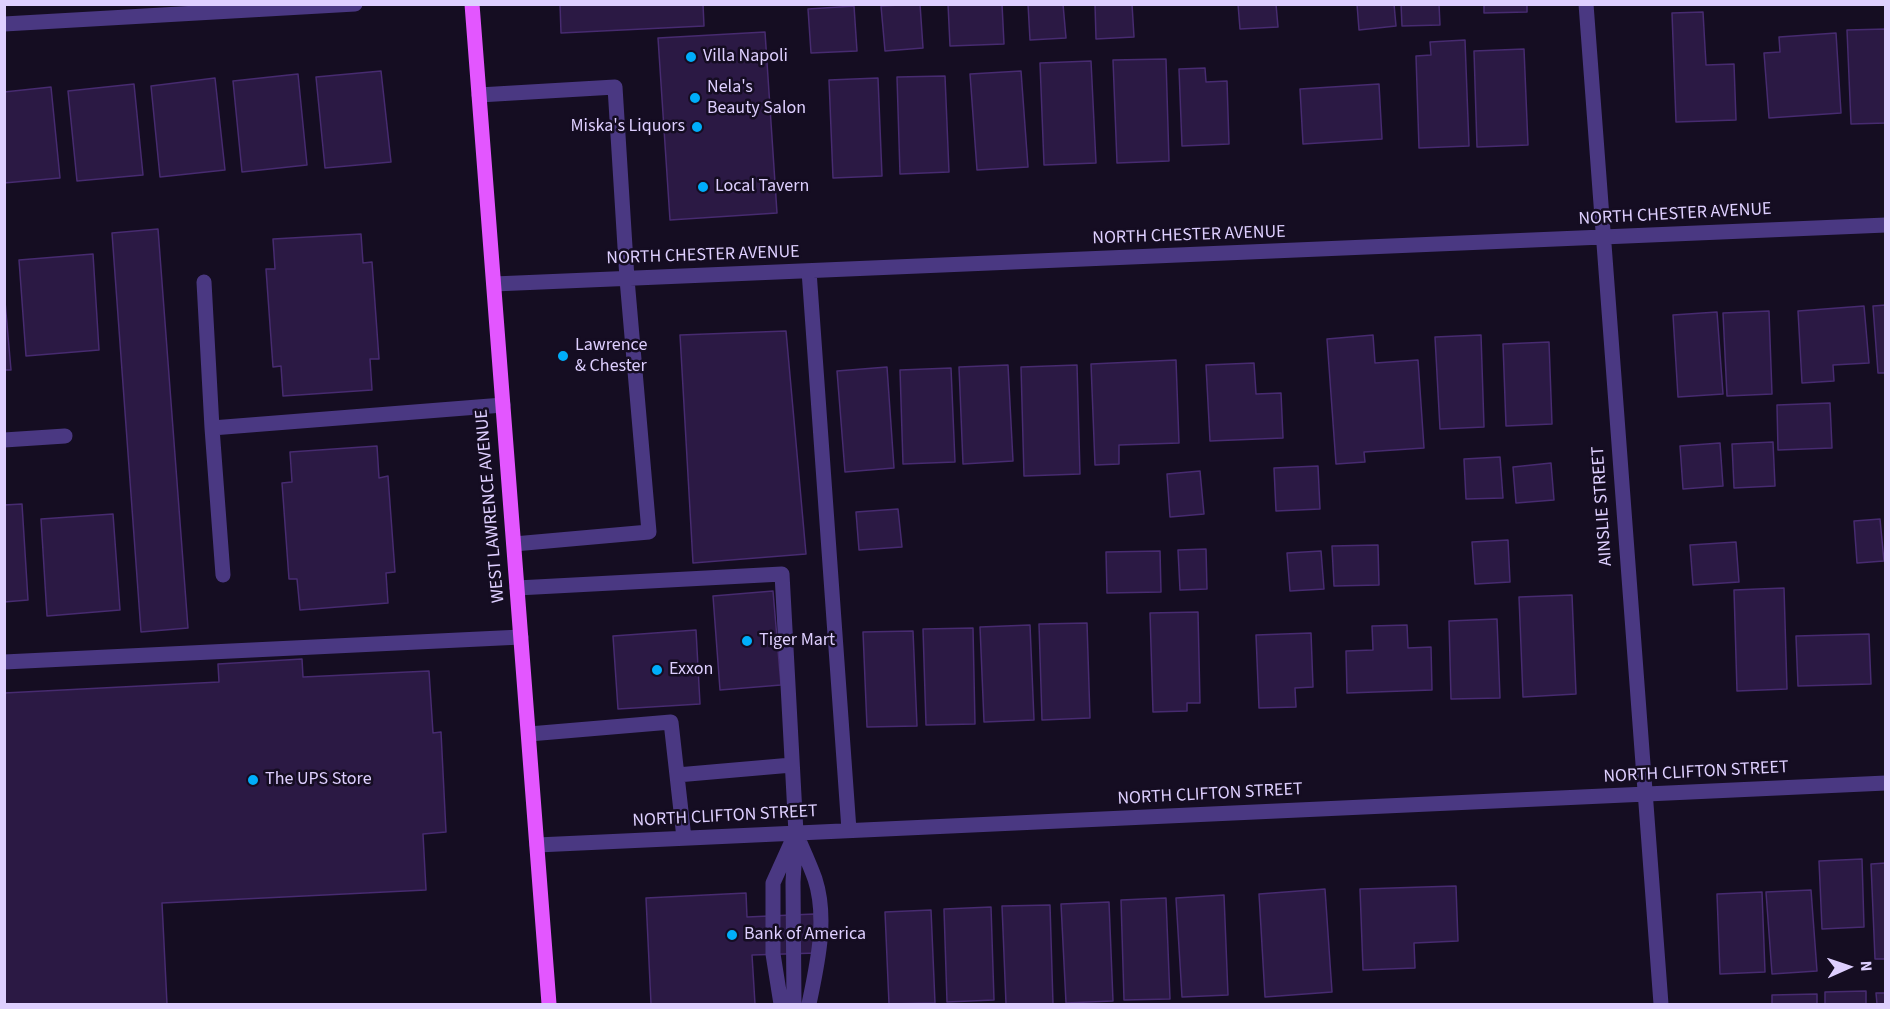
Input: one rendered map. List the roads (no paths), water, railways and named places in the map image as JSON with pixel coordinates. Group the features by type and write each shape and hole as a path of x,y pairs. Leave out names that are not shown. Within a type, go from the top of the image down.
{"main road":[{"name":"WEST LAWRENCE AVENUE","path":"472,4 549,1005"}],"street":[{"path":"4,24 355,4"},
{"name":"AINSLIE STREET","path":"1586,4 1660,1005"},
{"path":"479,95 615,87 627,279 649,532 514,544"},
{"name":"NORTH CHESTER AVENUE","path":"494,284 1886,225"},
{"path":"809,271 849,831"},
{"path":"204,282 223,575"},
{"path":"212,428 503,405"},
{"path":"4,440 65,436"},
{"path":"517,588 782,574 796,833 793,882 794,1005"},
{"path":"4,662 521,637"},
{"path":"529,734 671,722 684,838"},
{"path":"677,775 792,765"},
{"name":"NORTH CLIFTON STREET","path":"537,845 1886,783"},
{"path":"781,1005 773,954 772,883 796,833"},
{"path":"796,833 816,882 819,913 820,950 809,1005"}],"place":[{"name":"Villa Napoli","path":"691,57"},
{"name":"Nela's Beauty Salon","path":"695,98"},
{"name":"Miska's Liquors","path":"697,127"},
{"name":"Local Tavern","path":"703,187"},
{"name":"Lawrence & Chester","path":"563,356"},
{"name":"Tiger Mart","path":"747,641"},
{"name":"Exxon","path":"657,670"},
{"name":"The UPS Store","path":"253,780"},
{"name":"Bank of America","path":"732,935"}]}
